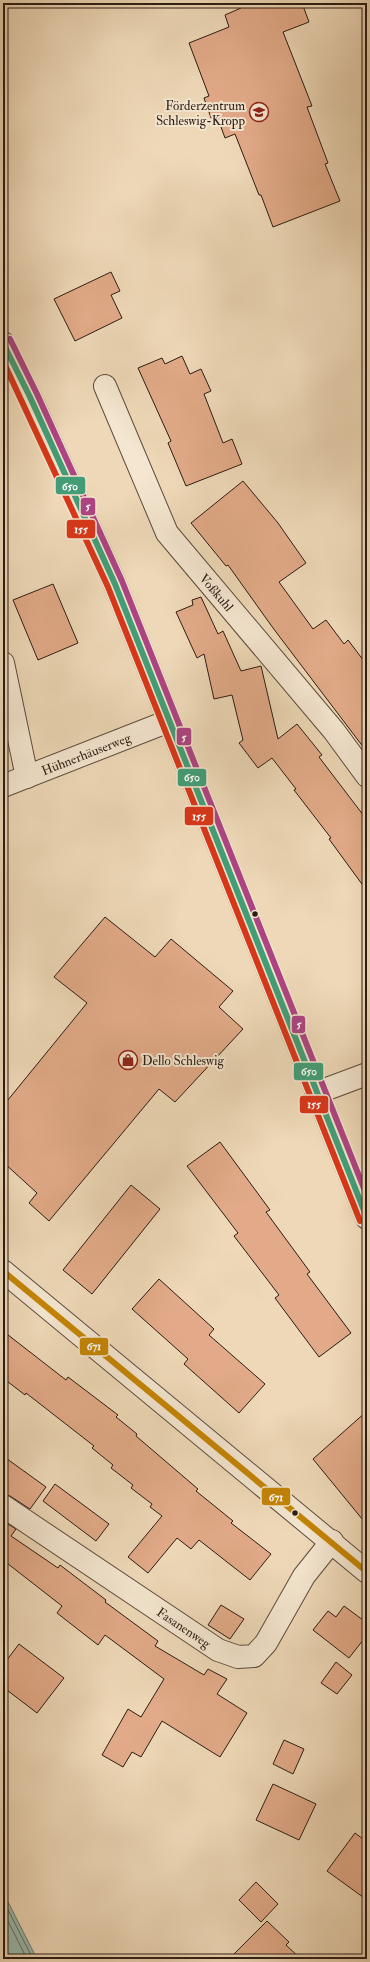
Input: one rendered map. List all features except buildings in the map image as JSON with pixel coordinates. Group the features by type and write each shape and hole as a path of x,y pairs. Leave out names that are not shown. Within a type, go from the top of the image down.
{"street":[{"path":"3,343 30,397 115,584 316,1093 367,1218"},
{"name":"Voßkuhl","path":"105,386 167,534 334,731 367,776"},
{"path":"3,663 27,778"},
{"name":"Hühnerhäuserweg","path":"3,786 27,778 169,721"},
{"path":"316,1093 367,1074"},
{"path":"3,1271 332,1541 367,1572"},
{"name":"Fasanenweg","path":"3,1506 218,1650 238,1657 254,1656 266,1642 304,1576 332,1541"}],"water":[{"path":"3,1892 37,1959 3,1959"}],"transit line":[{"name":"5","path":"10,339 37,394 122,581 367,1196"},
{"name":"650","path":"3,343 30,397 115,584 367,1218"},
{"name":"155","path":"3,361 108,587 360,1221"},
{"name":"671","path":"3,1271 367,1572"}],"place":[{"name":"Förderzentrum Schleswig-Kropp","path":"259,112"},
{"name":"Dello Schleswig","path":"128,1060"}]}
